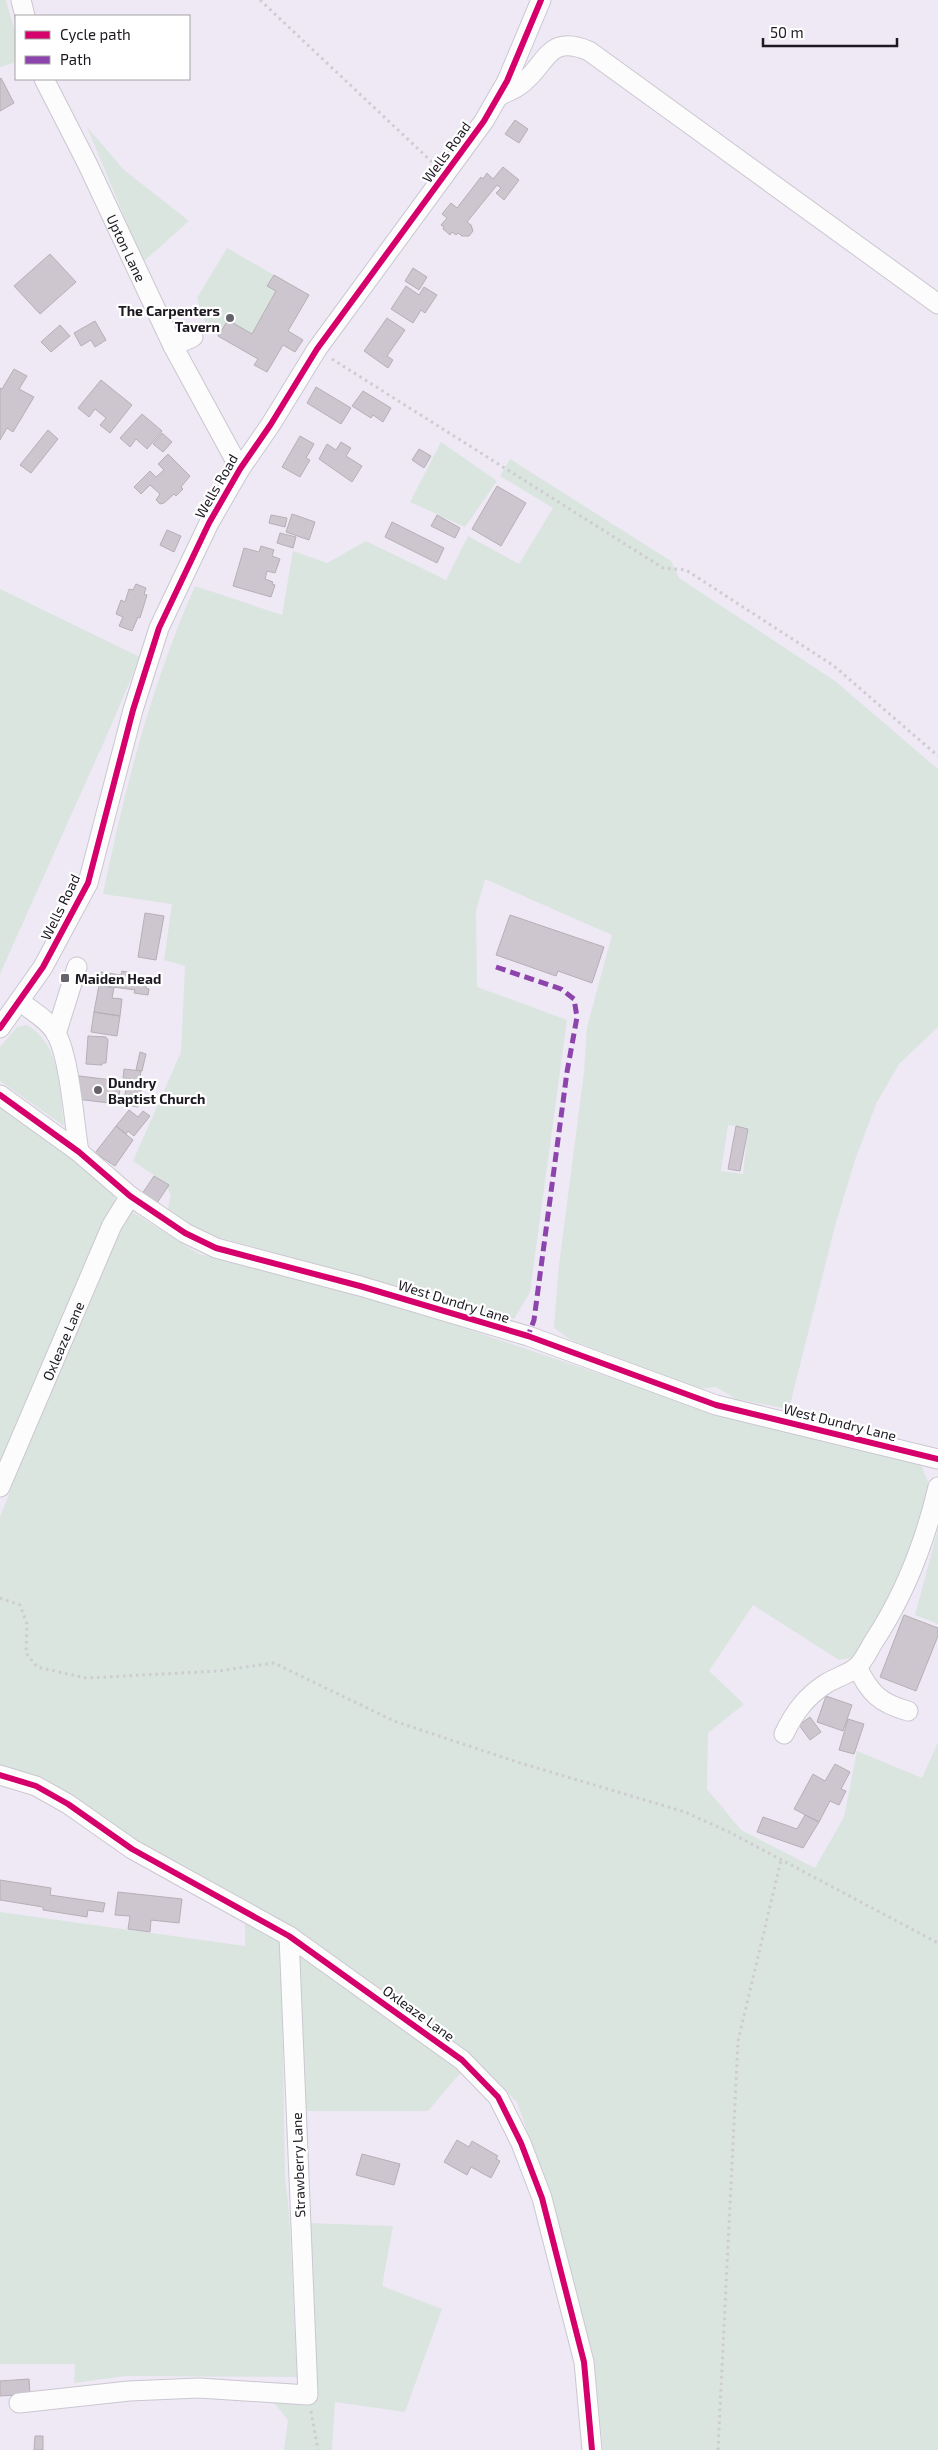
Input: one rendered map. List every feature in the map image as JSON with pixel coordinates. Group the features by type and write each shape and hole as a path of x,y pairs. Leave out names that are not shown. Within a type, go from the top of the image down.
{"street":[{"path":"22,0 25,15"},
{"name":"Wells Road","path":"0,1028 43,967 88,883 133,710 159,628 188,562 240,469 271,424 317,349 484,121 507,81 541,0"},
{"path":"499,96 520,85 550,52 557,47 565,44 589,51 938,304"},
{"name":"Upton Lane","path":"45,80 92,171 173,346 240,469"},
{"path":"173,346 193,337"},
{"path":"56,1034 77,967"},
{"path":"19,1001 40,1017 56,1034 65,1066 79,1152"},
{"name":"West Dundry Lane","path":"0,1095 79,1152 130,1196 185,1233 216,1248 360,1286 528,1336 716,1405 938,1459"},
{"name":"Oxleaze Lane","path":"0,1488 112,1225 130,1196"},
{"path":"784,1734 793,1716 805,1700 827,1683 856,1667 898,1602 927,1531 938,1487"},
{"path":"856,1667 867,1687 880,1700 908,1711"},
{"name":"Oxleaze Lane","path":"0,1776 36,1786 68,1804 132,1849 288,1936 462,2060 498,2097 521,2143 542,2198 584,2362 592,2450"},
{"name":"Strawberry Lane","path":"288,1936 308,2395"},
{"path":"19,2403 129,2391 200,2388 308,2395"}],"path":[{"path":"260,0 445,175"},
{"path":"317,349 663,568 686,570 834,666 938,756"},
{"path":"0,1598 20,1604 27,1624 26,1653 37,1667 86,1678 218,1671 274,1663 394,1721 517,1762 685,1812 781,1860 938,1943"},
{"path":"718,2450 738,2040 781,1860"},
{"path":"308,2395 318,2450"}],"shaded area":[{"path":"0,0 6,0 15,32 15,62 0,67"},
{"path":"87,127 124,170 189,221 143,262"},
{"path":"227,248 274,275 267,286 276,291 252,334 228,320 218,336 207,324 199,305 197,298"},
{"path":"441,442 497,481 465,527 410,502"},
{"path":"510,459 671,561 679,578 835,681 938,769 938,1027 899,1064 876,1104 855,1160 835,1226 789,1409 736,1399 716,1387 699,1389 571,1340 554,1328 559,1265 584,1072 587,1027 612,935 485,879 476,911 477,987 567,1020 530,1292 514,1319 210,1235 167,1213 171,1195 164,1182 133,1161 181,1052 185,966 164,960 172,904 103,894 120,815 152,699 195,586 282,615 293,551 327,563 366,541 446,580 468,536 519,564 553,508 500,476","holes":["728,1125 748,1128 743,1174 721,1171"]},
{"path":"0,589 140,657 0,974"},
{"path":"27,1025 38,1033 47,1044 53,1056 60,1084 64,1126 0,1081 0,1047 17,1027"},
{"path":"0,1104 19,1114 114,1192 115,1204 0,1465"},
{"path":"131,1211 199,1254 296,1276 429,1316 721,1415 907,1459 921,1465 928,1482 926,1514 888,1605 853,1658 839,1660 753,1605 709,1671 744,1704 708,1733 707,1789 741,1830 815,1868 844,1817 857,1751 922,1778 938,1742 938,2450 603,2450 594,2359 548,2193 517,2102 482,2066 463,2051 295,1930 140,1842 79,1803 0,1769 0,1517 61,1362 110,1247"},
{"path":"938,1529 938,1624 915,1615"},
{"path":"0,1912 245,1946 245,1918 281,1939 285,2176 289,2213 297,2377 126,2376 74,2383 75,2364 0,2364"},
{"path":"295,1949 462,2071 428,2111 305,2111"},
{"path":"308,2223 393,2226 382,2286 442,2309 405,2412 335,2402 332,2450 284,2450 288,2420 270,2398 311,2401"}],"building":[{"path":"0,79 14,103 0,111"},
{"path":"515,120 528,129 519,143 505,134"},
{"path":"503,167 519,180 504,200 496,193 501,188 497,185 467,222 471,225 473,231 469,236 462,236 458,233 456,235 452,232 450,235 443,229 444,227 441,225 447,218 442,214 451,203 457,208 481,177 483,179 487,173 493,179"},
{"path":"50,254 76,282 40,314 14,286"},
{"path":"413,268 427,277 419,290 405,281"},
{"path":"274,275 309,295 288,331 303,340 295,352 283,345 267,372 254,365 258,359 218,336 228,320 252,334 276,291 267,286"},
{"path":"406,286 419,295 424,287 437,295 425,313 421,310 413,323 391,309"},
{"path":"387,318 405,330 387,356 393,360 388,368 364,351"},
{"path":"95,321 106,340 95,347 91,340 81,346 74,333"},
{"path":"60,325 70,336 51,352 41,342"},
{"path":"14,369 27,376 19,389 34,397 13,432 7,428 0,440 0,388 2,389"},
{"path":"101,380 132,405 110,433 100,425 106,418 95,409 89,417 78,408"},
{"path":"316,387 351,408 341,424 307,403"},
{"path":"363,391 391,408 383,422 373,415 371,418 352,406"},
{"path":"142,414 162,431 147,449 136,439 130,447 120,438"},
{"path":"48,430 58,439 31,473 20,465"},
{"path":"162,433 172,442 163,452 153,444"},
{"path":"300,436 314,444 306,458 310,460 300,477 282,467"},
{"path":"341,442 351,448 346,456 362,466 352,482 319,459 327,444 336,450"},
{"path":"419,449 431,456 424,468 412,460"},
{"path":"168,454 190,476 181,487 183,489 176,496 174,494 164,503 160,504 156,500 160,494 150,485 141,494 134,487 150,471 156,477 164,470 158,464"},
{"path":"497,486 526,503 501,546 472,529"},
{"path":"292,514 315,522 309,540 286,532"},
{"path":"271,515 287,518 285,527 269,523"},
{"path":"437,515 460,528 455,538 431,526"},
{"path":"392,522 444,548 437,563 385,537"},
{"path":"167,530 181,536 174,552 160,545"},
{"path":"280,533 296,537 293,548 277,543"},
{"path":"261,546 274,550 272,556 280,559 275,573 267,571 265,579 273,582 272,584 275,585 271,597 233,586 244,548 259,552"},
{"path":"136,584 146,588 144,594 147,595 140,618 138,617 132,631 119,626 123,617 116,614 121,600 125,602 129,589 133,590"},
{"path":"145,913 164,916 156,960 138,957"},
{"path":"510,915 604,947 592,983 558,971 556,976 496,955"},
{"path":"122,971 132,973 131,977 147,979 146,988 149,989 148,995 134,993 135,990 99,985 101,972 121,975"},
{"path":"99,985 114,988 112,998 122,999 120,1016 94,1012"},
{"path":"94,1012 120,1016 117,1036 91,1032"},
{"path":"88,1036 106,1037 108,1040 106,1063 102,1063 102,1065 86,1064"},
{"path":"140,1052 146,1054 142,1071 136,1070"},
{"path":"124,1069 141,1071 140,1077 143,1077 143,1081 123,1078"},
{"name":"Dundry Baptist Church","path":"79,1076 121,1081 118,1104 76,1099"},
{"path":"128,1079 143,1081 138,1107 123,1104"},
{"path":"129,1110 138,1117 143,1111 150,1116 134,1136 128,1131 126,1134 116,1126"},
{"path":"116,1126 133,1140 115,1166 95,1153"},
{"path":"736,1126 748,1129 740,1171 728,1169"},
{"path":"154,1176 169,1185 157,1203 142,1194"},
{"path":"904,1615 938,1628 938,1636 916,1691 880,1677"},
{"path":"826,1696 852,1705 843,1731 817,1722"},
{"path":"810,1717 821,1732 810,1740 799,1725"},
{"path":"848,1719 864,1724 854,1754 839,1750"},
{"path":"835,1764 850,1772 841,1789 846,1791 839,1805 830,1801 819,1822 794,1809 813,1774 825,1781"},
{"path":"805,1815 819,1822 803,1848 757,1832 763,1817 797,1829"},
{"path":"0,1880 51,1888 50,1895 105,1903 103,1912 88,1910 87,1917 43,1910 43,1907 0,1900"},
{"path":"118,1892 182,1899 179,1923 151,1920 150,1932 128,1929 130,1916 115,1915"},
{"path":"457,2140 469,2147 472,2141 498,2156 496,2159 500,2161 491,2178 471,2167 467,2175 444,2162"},
{"path":"362,2154 400,2164 394,2185 356,2175"},
{"path":"29,2379 30,2394 0,2396 0,2381"},
{"path":"35,2436 43,2436 43,2450 34,2450"}],"marked path":[{"path":"496,967 561,989 574,999 577,1017 567,1072 534,1320 528,1336"}],"cycle path":[{"path":"0,1028 43,967 88,883 133,710 159,628 209,523 240,469 271,424 317,349 484,121 507,81 541,0"},
{"path":"0,1095 79,1152 130,1196 185,1233 216,1248 360,1286 528,1336 716,1405 938,1459"},
{"path":"0,1775 36,1786 68,1804 132,1849 289,1936 462,2060 498,2097 521,2143 542,2198 584,2362 592,2450"}],"place":[{"name":"The Carpenters Tavern","path":"230,318"},
{"name":"Maiden Head","path":"65,978"},
{"name":"Dundry Baptist Church","path":"98,1090"}]}
